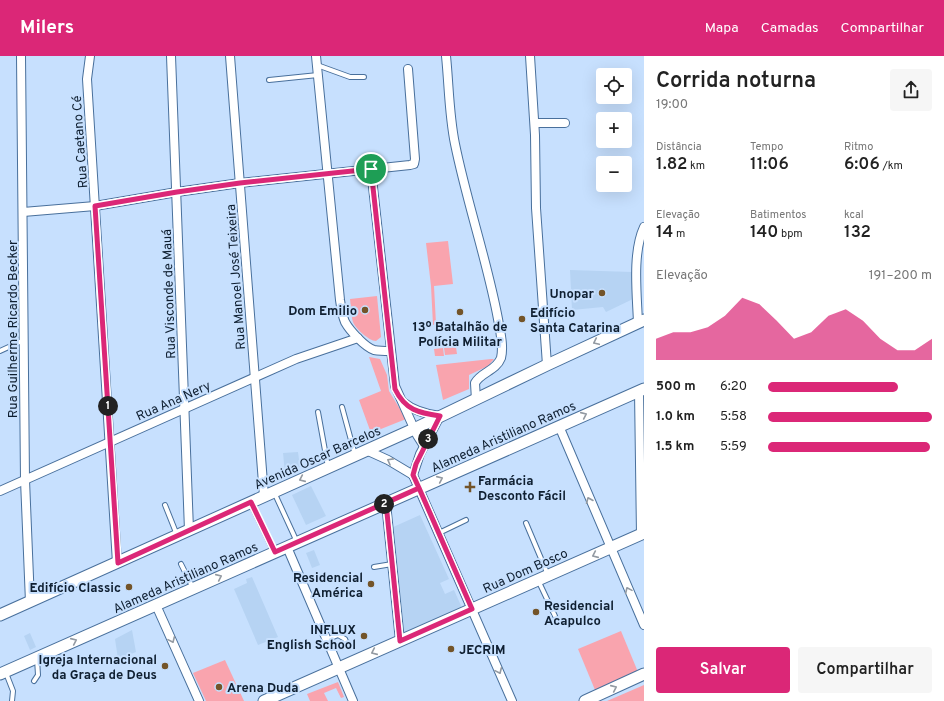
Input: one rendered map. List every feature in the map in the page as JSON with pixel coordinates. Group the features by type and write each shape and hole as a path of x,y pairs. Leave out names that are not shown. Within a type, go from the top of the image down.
{"main road":[{"name":"Avenida Oscar Barcelos","path":"0,615 414,429 641,322"},
{"name":"Alameda Aristiliano Ramos","path":"3,673 642,390"},
{"name":"Rua Dom Bosco","path":"264,701 643,534"},
{"path":"585,701 644,674"}],"street":[{"name":"Rua Guilherme Ricardo Becker","path":"21,56 25,480 30,602"},
{"name":"Rua Caetano Cé","path":"90,56 87,80 118,563"},
{"name":"Rua Visconde de Mauá","path":"171,56 189,530"},
{"name":"Rua Manoel José Teixeira","path":"230,56 254,377 269,494"},
{"path":"316,56 341,308 346,322 358,338 373,350 390,351"},
{"path":"446,56 454,143 491,283 502,353 497,365 489,372 480,376 475,383 476,400"},
{"path":"530,56 535,123 536,208 547,365"},
{"path":"23,212 95,206 240,183 414,164 415,159 408,69"},
{"path":"535,123 565,123"},
{"path":"371,169 394,386 414,429 424,446"},
{"path":"641,322 637,254 639,240 644,227"},
{"name":"Rua Ana Nery","path":"0,491 296,359 358,338"},
{"path":"642,390 643,534"},
{"path":"400,400 410,408 440,416 424,446 413,475"},
{"path":"559,426 644,626"},
{"path":"366,450 388,460 413,475 512,701"},
{"path":"386,503 400,641"},
{"path":"292,545 326,640 353,701"},
{"path":"156,605 199,701"}],"lane":[{"path":"317,65 350,76 364,77"},
{"path":"269,80 318,74"},
{"path":"0,351 24,340"},
{"path":"342,407 355,455"},
{"path":"318,412 328,468"},
{"path":"269,494 292,545"},
{"path":"251,502 275,552"},
{"path":"165,505 177,536"},
{"path":"439,534 466,520"},
{"path":"526,523 548,576"},
{"path":"181,564 193,588"},
{"path":"374,567 392,564"},
{"path":"538,580 555,616"},
{"path":"326,640 338,635 345,639 348,646"},
{"path":"34,681 38,675 37,658"},
{"path":"3,673 13,690 12,701"},
{"path":"13,690 19,688"}],"shaded area":[{"path":"448,241 453,284 434,286 436,324 433,325 431,286 426,243"},
{"name":"Unopar","path":"570,270 632,272 633,299 606,312 603,307 572,310"},
{"path":"377,296 381,337 376,341 366,337 354,325 350,299"},
{"path":"456,347 457,354 445,355 444,348"},
{"path":"443,348 444,356 435,356 434,349"},
{"path":"369,357 380,359 387,375 389,391 406,419 371,433 359,400 381,391"},
{"path":"494,359 488,366 469,375 469,389 443,400 436,365"},
{"path":"298,452 300,467 285,474 283,453"},
{"path":"311,486 326,516 306,525 292,495"},
{"path":"420,515 449,579 440,583 445,594 454,590 462,608 401,635 391,528"},
{"path":"314,550 320,565 312,568 306,553"},
{"path":"252,577 278,637 258,645 234,589 247,583 246,579"},
{"path":"132,630 136,652 118,659 115,639"},
{"path":"621,631 638,672 595,690 578,649"},
{"path":"30,633 36,647 30,650 24,636"},
{"name":"Arena Duda","path":"225,660 244,701 206,701 193,673"},
{"path":"338,682 344,697 341,698 336,688 324,693 328,701 310,701 307,694"},
{"path":"644,685 644,701 607,701"}],"place":[{"name":"Unopar","path":"602,293"},
{"name":"Dom Emilio","path":"365,310"},
{"name":"13º Batalhão de Polícia Militar","path":"460,312"},
{"name":"Edifício Santa Catarina","path":"522,319"},
{"name":"Farmácia Desconto Fácil","path":"470,487"},
{"name":"Residencial América","path":"371,584"},
{"name":"Edifício Classic","path":"129,587"},
{"name":"Residencial Acapulco","path":"536,612"},
{"name":"INFLUX English School","path":"364,636"},
{"name":"JECRIM","path":"451,649"},
{"name":"Igreja Internacional da Graça de Deus","path":"165,666"},
{"name":"Arena Duda","path":"219,687"}],"route":[{"path":"371,169 240,183 95,206 118,563 251,502 275,552 419,488 472,609 400,641 386,503 419,488 413,475 416,464 440,416 426,414 410,408 400,400 394,386 371,169"}]}
